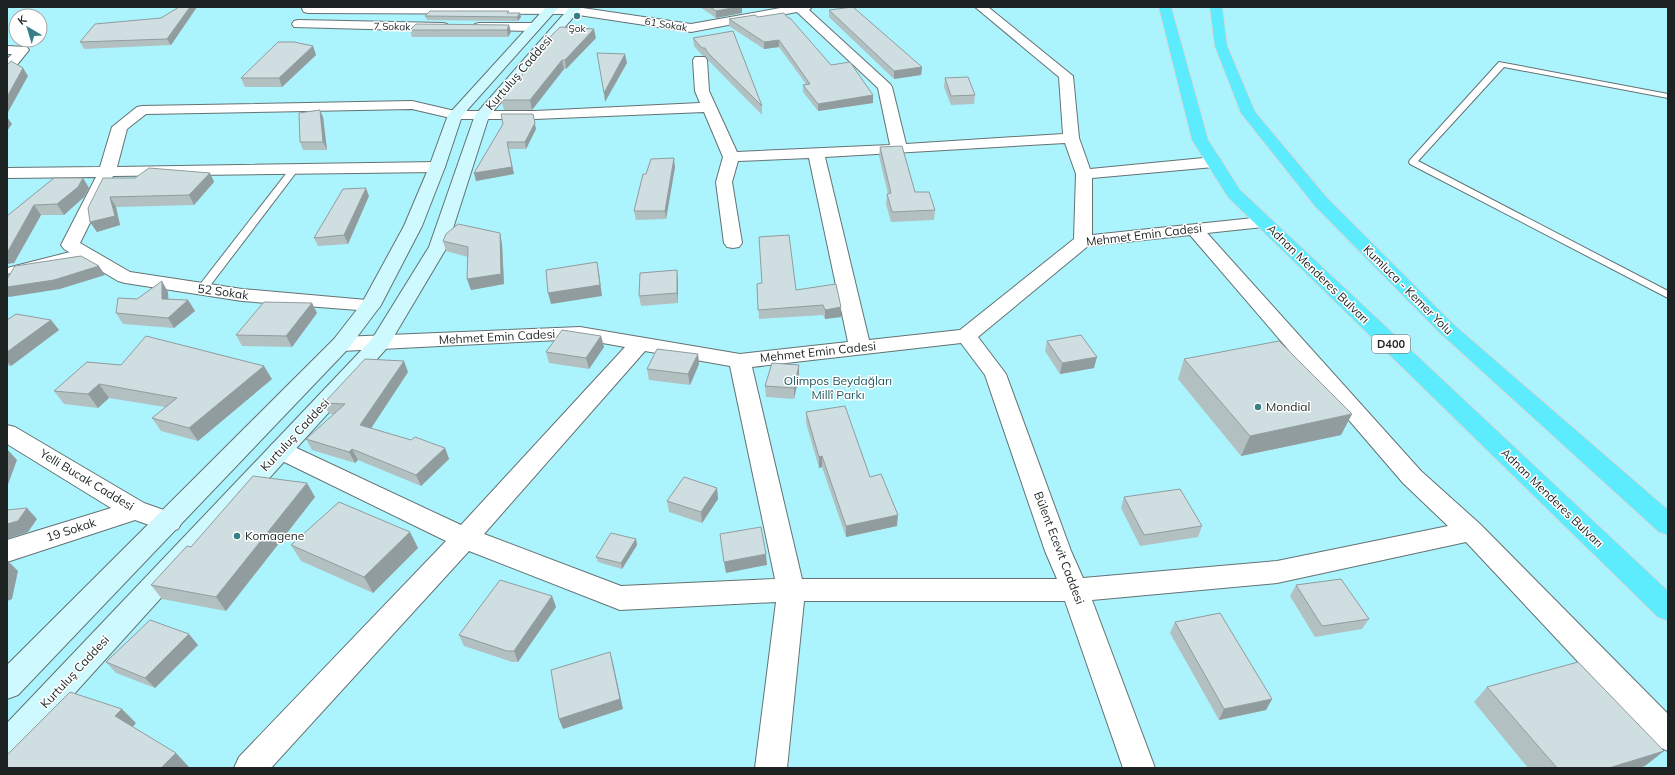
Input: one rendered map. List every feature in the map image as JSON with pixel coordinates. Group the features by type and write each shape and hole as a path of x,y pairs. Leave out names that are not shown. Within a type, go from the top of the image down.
{"highway":[{"name":"Adnan Menderes Bulvarı","path":"1165,7 1200,140 1234,193 1668,609"},
{"name":"Kumluca - Kemer Yolu","path":"1216,7 1221,46 1248,113 1321,202 1446,328 1668,525"}],"street":[{"path":"981,7 1066,76 1071,138 1084,174 1083,241"},
{"path":"803,8 886,87 899,149"},
{"name":"61 Sokak","path":"308,9 560,9 691,28 803,8"},
{"name":"Kurtuluş Caddesi","path":"7,685 169,522 341,344 371,305 413,226 437,167 455,115 534,27 560,9"},
{"name":"Kurtuluş Caddesi","path":"7,745 380,343 438,247 482,115 560,9"},
{"path":"427,27 432,10"},
{"name":"7 Sokak","path":"298,24 427,27 534,27"},
{"path":"7,50 22,50 7,68"},
{"path":"700,60 702,91 731,157 724,182 733,243"},
{"path":"76,248 108,172 120,126 142,110 412,105 455,115 536,115 709,107"},
{"path":"731,157 816,154 1071,138"},
{"path":"816,154 860,348"},
{"path":"1084,174 1214,162"},
{"path":"7,173 437,167"},
{"name":"Mehmet Emin Cadesi","path":"341,344 580,333 740,361 966,336 1083,241 1263,222"},
{"path":"1194,229 1412,477 1471,531 1668,736"},
{"name":"52 Sokak","path":"76,248 125,277 242,295 371,305"},
{"name":"Bülent Ecevit Caddesi","path":"966,336 995,374 1058,551 1075,590 1139,768"},
{"path":"250,768 465,538 640,344"},
{"path":"740,361 791,590 772,768"},
{"name":"Yelli Bucak Caddesi","path":"7,432 135,510 169,522"},
{"path":"280,450 465,538 620,598 791,590 1075,590 1277,572 1471,531"},
{"name":"19 Sokak","path":"7,551 135,510"}],"lane":[{"path":"1668,96 1502,64 1413,162 1668,295"},
{"path":"202,289 295,168"},
{"path":"7,271 76,248"}],"green space":[{"name":"Olimpos Beydağları Millî Parkı","path":"7,7 1668,7 1668,768 7,768"}],"building":[{"path":"179,7 190,7 167,39 80,42 95,24 161,18"},
{"path":"710,7 737,7 716,11"},
{"path":"853,7 922,67 894,71 829,10"},
{"path":"430,11 509,11 507,13 520,13 517,17 425,16"},
{"path":"784,13 831,65 850,62 873,95 818,104 803,85 810,84 779,40 764,42 729,19"},
{"path":"416,24 509,25 507,30 410,30"},
{"path":"560,27 594,29 565,60 562,60 530,100 501,100 516,83 550,37"},
{"path":"733,31 762,106 708,53 705,48 702,48 693,38"},
{"path":"278,42 294,42 313,46 279,78 241,78"},
{"path":"597,53 625,54 604,93"},
{"path":"11,61 23,68 7,97 7,65"},
{"path":"968,77 975,95 951,96 945,78"},
{"path":"320,110 323,142 300,142 299,113"},
{"path":"501,114 533,114 535,123 525,142 507,142 512,167 474,173 503,124"},
{"path":"902,146 915,192 929,192 935,210 892,212 887,194 891,193 880,147"},
{"path":"674,158 665,211 634,211 643,174 646,174 651,159"},
{"path":"149,168 210,173 189,195 110,197 115,216 90,222 88,208 103,178 135,178"},
{"path":"54,178 83,178 78,187 57,204 34,205 7,253 7,216"},
{"path":"366,188 344,235 314,238 343,189"},
{"path":"458,224 500,233 501,274 467,279 468,247 443,241 446,234"},
{"path":"789,235 796,290 836,284 841,307 825,310 823,305 758,310 757,284 762,283 759,237"},
{"path":"81,256 99,266 54,280 7,287 7,279 15,266"},
{"path":"597,262 600,285 548,293 546,270"},
{"path":"677,270 677,293 639,296 640,273"},
{"path":"162,281 162,299 188,300 168,318 116,313 118,298 137,299"},
{"path":"264,302 312,303 286,336 236,335"},
{"path":"16,314 51,320 7,352 7,320"},
{"path":"562,330 601,336 586,358 546,352"},
{"path":"1081,335 1097,357 1062,363 1047,341"},
{"path":"146,336 264,366 189,428 152,418 177,398 99,384 88,394 54,391 87,362 121,365"},
{"name":"Mondial","path":"1279,341 1352,414 1250,436 1184,359"},
{"path":"657,349 698,354 688,374 647,369"},
{"path":"365,359 404,361 360,425 411,440 415,437 445,448 416,475 352,449 349,452 306,439 345,404 324,403"},
{"path":"772,363 799,365 794,388 765,386"},
{"path":"845,406 870,477 881,474 898,515 846,526 822,456 819,457 806,412"},
{"path":"253,476 307,483 216,597 151,585 187,546 191,547"},
{"path":"684,477 717,488 701,512 667,501"},
{"path":"1180,489 1202,526 1144,535 1124,497"},
{"path":"339,502 410,532 364,577 291,545"},
{"path":"27,508 18,521 7,524 7,510"},
{"path":"761,527 766,554 724,562 720,534"},
{"path":"611,533 636,539 621,563 596,557"},
{"path":"1341,579 1369,619 1322,626 1296,585"},
{"path":"500,580 552,596 514,651 507,651 459,635"},
{"path":"1220,613 1272,699 1224,709 1175,622"},
{"path":"150,620 189,634 145,678 106,662"},
{"path":"610,652 620,699 559,719 551,670"},
{"path":"1578,662 1664,751 1609,768 1557,768 1487,687"},
{"path":"70,692 122,709 115,716 176,753 161,768 7,768 7,755"}],"place":[{"name":"Şok","path":"577,16"},
{"name":"Mondial","path":"1258,407"},
{"name":"Komagene","path":"237,536"}]}
